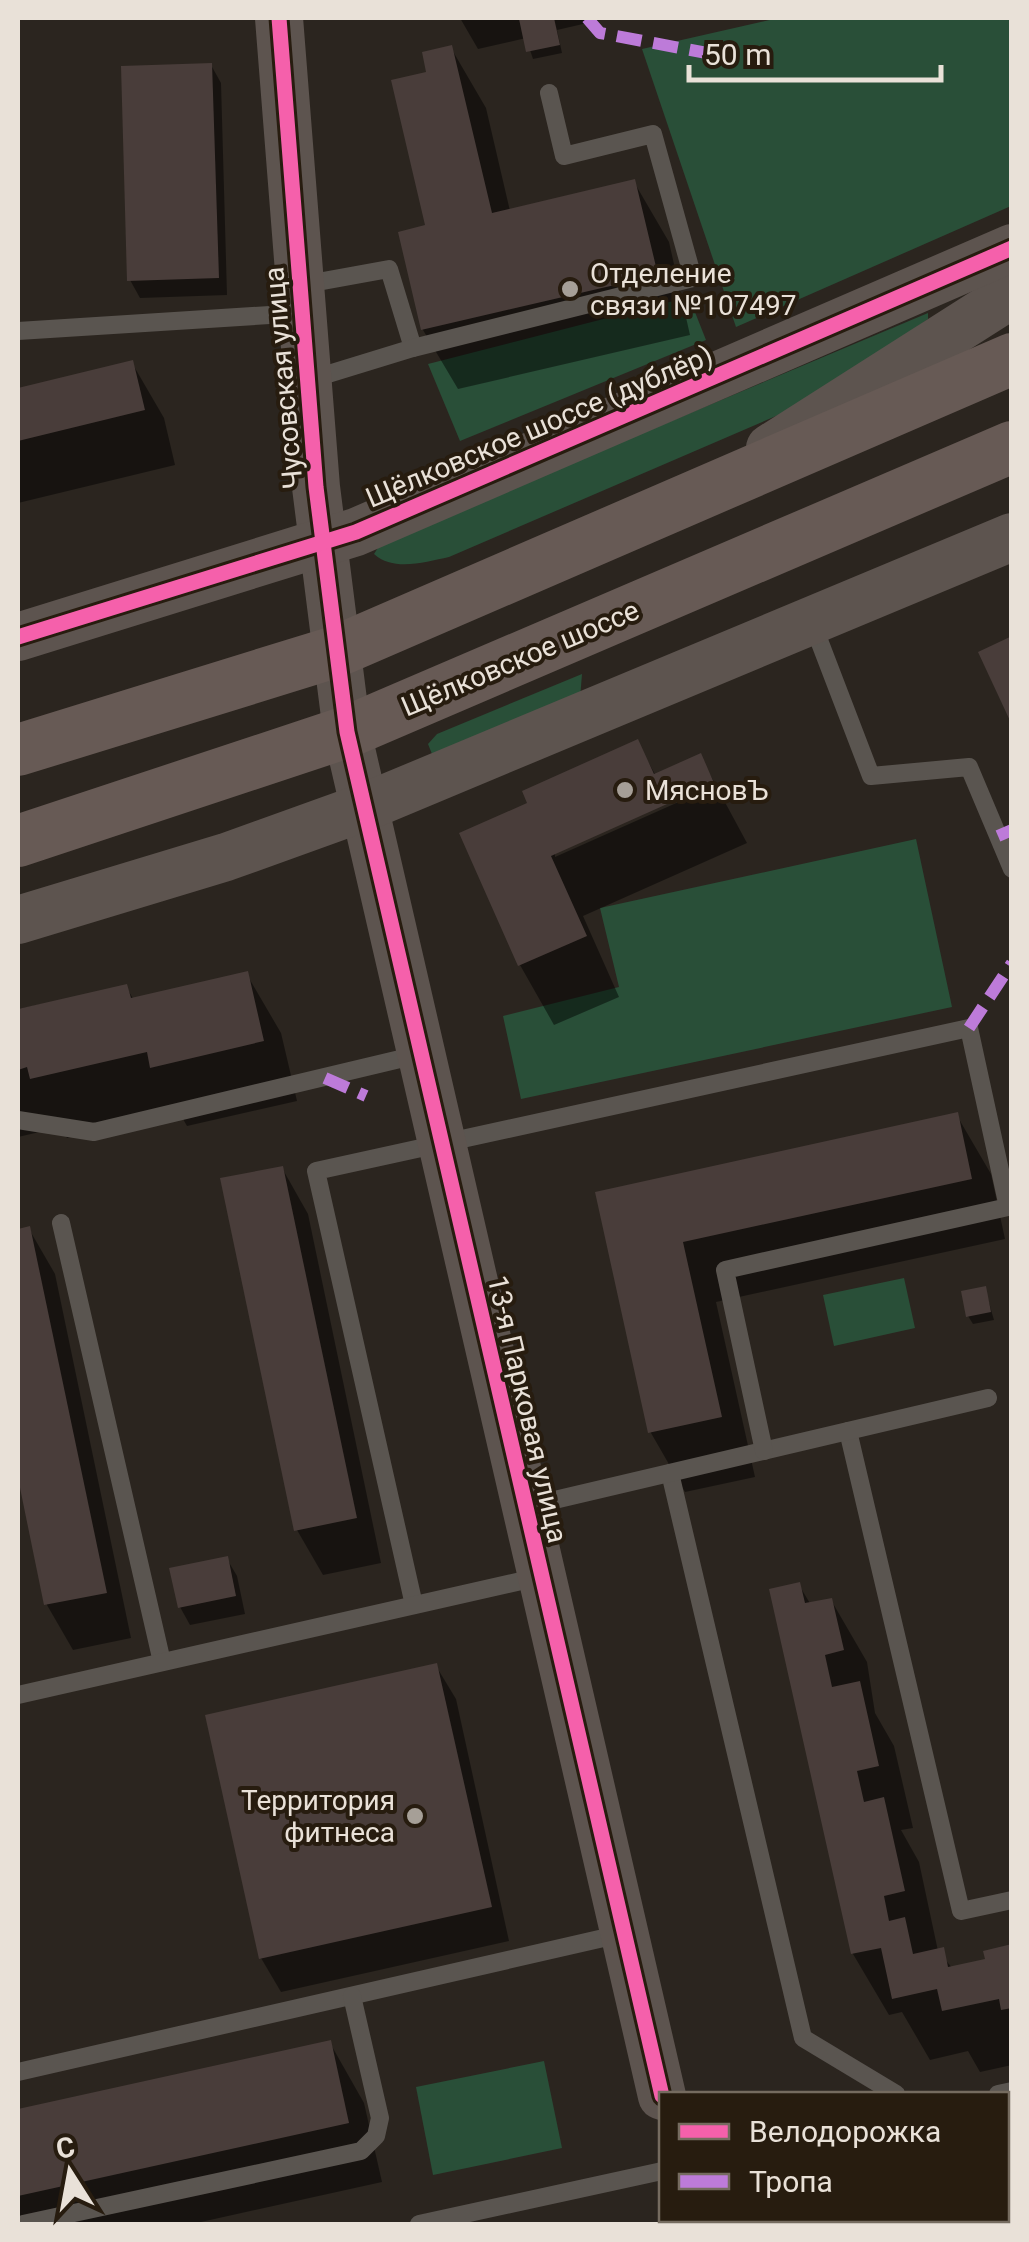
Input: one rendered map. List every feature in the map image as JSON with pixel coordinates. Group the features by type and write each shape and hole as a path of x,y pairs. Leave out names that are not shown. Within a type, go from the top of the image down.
{"main road":[{"path":"18,750 335,652 1012,358"},
{"name":"Щёлковское шоссе","path":"18,841 347,732 1006,451"}],"street":[{"name":"Чусовская улица","path":"279,18 322,545 347,732"},
{"name":"Щёлковское шоссе (дублёр)","path":"18,637 322,545 1012,248"},
{"path":"706,491 1012,294"},
{"path":"18,920 226,857 365,807 1012,537"},
{"name":"13-я Парковая улица","path":"347,732 661,2092"}],"lane":[{"path":"308,380 413,348 693,278 653,134 564,156 548,93"},
{"path":"18,331 301,299 390,270 413,348"},
{"path":"811,620 871,776 969,767 1012,869"},
{"path":"414,1605 316,1172 968,1028 1008,1208 724,1270 764,1450"},
{"path":"18,1120 94,1132 421,1054"},
{"path":"61,1223 162,1662"},
{"path":"524,1507 988,1398"},
{"path":"848,1431 961,1911 1012,1900"},
{"path":"670,1473 803,2038 893,2092"},
{"path":"18,1695 540,1576"},
{"path":"18,2072 624,1934"},
{"path":"23,2224 361,2151 376,2136 380,2118 352,1996"},
{"path":"419,2224 659,2172"}],"green space":[{"path":"778,18 1011,18 1011,206 736,327 642,49"},
{"path":"689,297 706,340 460,441 428,364"},
{"path":"928,313 928,319 820,397 449,557 400,564 374,554 381,543"},
{"path":"582,674 580,699 432,754 428,744 437,734"},
{"path":"916,839 952,1007 521,1099 503,1016 619,987 600,908"},
{"path":"904,1278 915,1328 834,1346 823,1295"},
{"path":"544,2061 562,2148 433,2175 416,2087"}],"building":[{"path":"554,18 560,45 526,52 519,19"},
{"path":"452,45 492,213 635,179 658,275 421,330 398,232 425,225 391,80 426,72 422,52"},
{"path":"212,63 219,278 127,281 121,66"},
{"path":"133,360 145,410 18,441 18,388"},
{"path":"1012,636 1012,725 978,652"},
{"path":"638,739 654,774 701,753 714,783 551,856 587,936 518,966 459,833 527,803 522,791"},
{"path":"248,971 264,1041 150,1068 147,1052 30,1079 27,1067 18,1070 18,1009 127,984 131,998"},
{"path":"958,1112 972,1179 683,1242 722,1417 648,1433 595,1192"},
{"path":"283,1166 357,1518 294,1531 220,1178"},
{"path":"30,1226 107,1593 44,1605 18,1478 18,1229"},
{"path":"986,1286 991,1312 966,1317 961,1291"},
{"path":"228,1556 236,1596 178,1608 169,1568"},
{"path":"800,1582 805,1603 832,1598 844,1650 825,1655 832,1687 860,1681 879,1766 857,1771 864,1802 884,1797 905,1891 884,1896 889,1921 905,1917 913,1954 944,1947 948,1967 985,1959 983,1951 1012,1944 1012,2008 1001,2010 999,1999 942,2011 937,1989 892,1999 881,1948 851,1954 769,1589"},
{"path":"437,1663 492,1907 259,1959 205,1715"},
{"path":"331,2040 349,2123 18,2196 18,2109"}],"marked path":[{"path":"587,18 600,33 707,53"},
{"path":"998,836 1012,830"},
{"path":"969,1028 1012,963"},
{"path":"325,1078 366,1096"}],"cycle path":[{"path":"279,18 316,487 347,732 661,2092"},
{"path":"18,637 356,532 1012,248"}],"place":[{"name":"Отделение связи №107497","path":"570,289"},
{"name":"МясновЪ","path":"625,790"},
{"name":"Территория фитнеса","path":"415,1816"}]}
